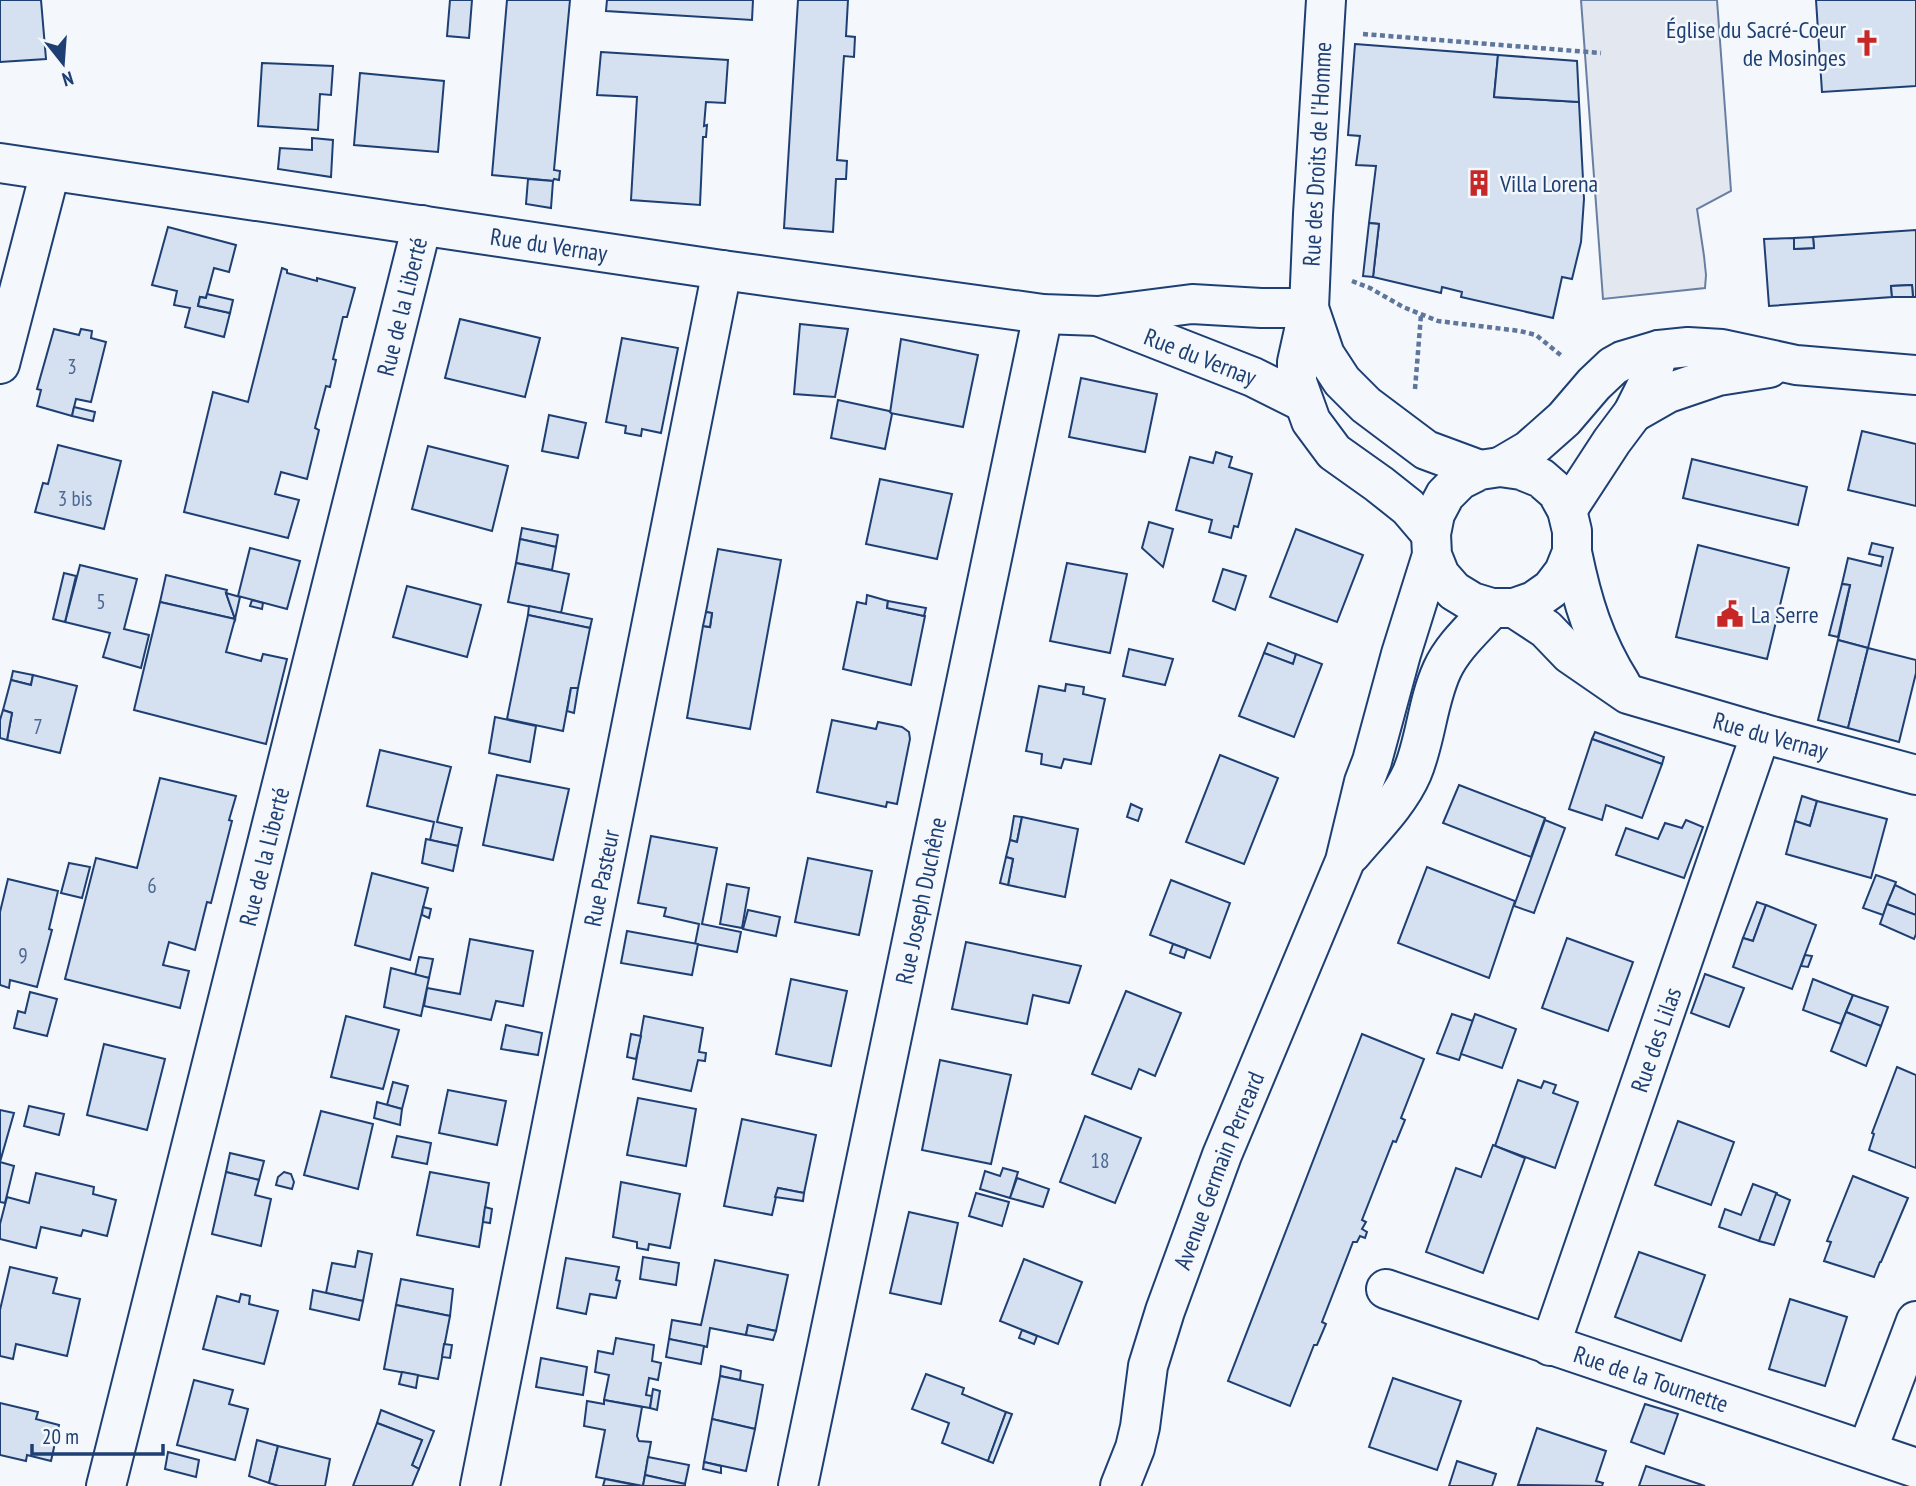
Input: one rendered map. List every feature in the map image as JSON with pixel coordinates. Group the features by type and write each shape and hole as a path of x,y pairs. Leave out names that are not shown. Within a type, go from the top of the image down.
{"street":[{"name":"Rue des Droits de l'Homme","path":"1325,16 1310,290 1297,362 1297,382 1311,421 1334,452 1408,507 1432,545"},
{"name":"Rue du Vernay","path":"0,163 722,270 1043,314 1098,317 1192,304 1261,308 1310,290"},
{"path":"0,364 50,172"},
{"name":"Rue de la Liberté","path":"106,1486 422,225"},
{"name":"Rue Pasteur","path":"480,1486 722,270"},
{"name":"Rue des Droits de l'Homme","path":"1310,290 1325,355 1342,381 1366,405 1426,450 1490,468"},
{"name":"Rue Joseph Duchêne","path":"798,1486 1043,314"},
{"name":"Rue du Vernay","path":"1098,317 1253,377 1303,401"},
{"path":"1572,552 1564,572 1551,589 1534,601 1503,608 1472,602 1454,591 1440,575 1432,545 1435,514 1445,495 1460,480 1529,450 1555,427 1594,384 1622,361 1659,349 1688,347 1722,349 1797,365 1916,375"},
{"path":"1567,510 1633,413 1651,377 1659,349"},
{"path":"1633,413 1668,393 1718,376 1797,365"},
{"path":"1490,468 1521,470 1541,478 1556,492 1567,510 1573,531 1572,552 1579,588 1594,635 1628,694"},
{"name":"Avenue Germain Perreard","path":"1120,1486 1135,1448 1149,1366 1166,1311 1223,1155 1345,861 1364,782 1432,545"},
{"name":"Rue du Vernay","path":"1503,608 1546,629 1570,654 1628,694 1916,775"},
{"name":"Avenue Germain Perreard","path":"1345,861 1397,799 1411,775 1434,691 1454,650 1503,608"},
{"name":"Rue des Lilas","path":"1550,1346 1761,733"},
{"name":"Rue de la Tournette","path":"1387,1289 1916,1468"},
{"path":"1867,1451 1916,1321"}],"path":[{"path":"1325,16 1601,53"},
{"path":"1310,290 1357,282 1438,321 1536,335 1594,384"},
{"path":"1410,439 1422,315"}],"shaded area":[{"path":"1581,0 1717,0 1731,191 1697,209 1706,275 1705,288 1603,299"}],"building":[{"path":"0,0 41,0 46,59 0,62"},
{"path":"450,0 472,0 469,38 447,36"},
{"path":"507,0 570,0 554,170 560,171 559,180 492,175"},
{"path":"607,0 753,0 752,20 606,11"},
{"path":"798,0 848,0 846,36 855,37 854,57 844,56 837,160 847,161 846,179 836,179 833,232 784,228"},
{"name":"Église du Sacré-Coeur de Mosinges","path":"1816,0 1916,0 1916,86 1822,92"},
{"name":"Villa Lorena","path":"1355,44 1498,55 1494,97 1579,102 1584,199 1581,242 1572,279 1562,277 1553,318 1461,297 1462,292 1442,287 1441,293 1373,277 1379,224 1369,223 1376,166 1356,165 1360,136 1348,135"},
{"path":"601,52 728,60 725,103 706,102 704,126 707,125 706,137 703,137 700,205 631,200 637,97 597,95"},
{"path":"1498,55 1577,61 1579,102 1494,97"},
{"path":"262,63 333,66 331,95 320,94 318,130 258,126"},
{"path":"360,73 444,81 438,152 354,145"},
{"path":"312,138 333,140 331,177 278,169 280,148 312,150"},
{"path":"528,179 553,181 551,208 526,204"},
{"path":"1369,223 1379,224 1373,277 1363,276"},
{"path":"168,227 236,245 229,272 214,268 206,298 200,297 198,306 230,313 224,337 185,327 190,308 174,305 177,291 152,285"},
{"path":"1916,230 1916,297 1913,297 1912,285 1891,286 1892,297 1769,306 1764,239 1794,238 1794,249 1814,248 1813,237"},
{"path":"1813,237 1814,248 1794,249 1794,238"},
{"path":"282,268 287,270 287,273 355,288 347,317 343,317 333,359 336,360 330,387 326,386 315,428 319,430 307,479 281,472 275,494 299,500 288,538 184,512 213,392 248,402"},
{"path":"1912,285 1913,297 1892,297 1891,286"},
{"path":"207,294 233,300 230,313 198,306 200,297 206,298"},
{"path":"460,319 540,338 525,397 445,378"},
{"path":"800,324 848,329 835,397 794,394"},
{"path":"54,329 79,335 81,329 92,331 91,338 106,342 91,402 76,399 72,416 37,406 41,390 37,389"},
{"path":"622,338 678,348 661,433 642,429 641,436 625,433 626,426 606,422"},
{"path":"901,339 978,355 963,427 890,413"},
{"path":"1081,378 1157,394 1145,452 1069,437"},
{"path":"838,400 889,411 892,414 885,449 831,438"},
{"path":"74,407 95,412 93,421 72,416"},
{"path":"549,415 586,423 578,458 542,451"},
{"path":"1862,431 1916,444 1916,506 1848,490"},
{"path":"58,445 121,461 104,529 35,512 43,483 48,484"},
{"path":"428,446 508,466 492,531 412,509"},
{"path":"1216,452 1232,457 1229,467 1252,474 1238,527 1234,526 1231,538 1209,532 1212,520 1176,510 1190,457 1213,463"},
{"path":"1692,459 1807,487 1798,525 1683,498"},
{"path":"880,479 952,494 937,559 866,544"},
{"path":"1149,522 1173,529 1163,567 1142,548"},
{"path":"522,528 558,535 556,547 520,539"},
{"path":"1296,529 1363,555 1337,622 1270,597"},
{"path":"520,539 556,547 552,570 516,563"},
{"path":"1872,543 1893,548 1868,648 1838,640 1850,585 1842,584 1848,558 1881,566 1883,557 1869,554"},
{"name":"La Serre","path":"1698,545 1789,568 1767,659 1676,637"},
{"path":"250,548 300,561 287,609 238,596"},
{"path":"718,549 781,560 750,729 687,718 703,626 710,627 712,613 706,612"},
{"path":"516,563 569,574 561,613 508,602"},
{"path":"1067,563 1127,574 1110,653 1050,641"},
{"path":"80,565 137,579 124,629 149,635 141,668 103,657 110,633 65,622"},
{"path":"1223,569 1246,576 1235,610 1213,601"},
{"path":"64,573 76,576 65,622 53,619"},
{"path":"166,575 227,590 235,619 160,602"},
{"path":"1842,584 1850,585 1838,637 1829,635"},
{"path":"407,586 481,605 467,657 393,637"},
{"path":"226,593 240,597 235,619"},
{"path":"867,595 888,601 887,608 925,616 911,685 843,669 857,602 866,604"},
{"path":"252,600 263,603 262,609 250,606"},
{"path":"888,601 926,608 924,616 887,608"},
{"path":"160,602 235,619 226,652 261,661 263,654 287,659 266,744 134,710"},
{"path":"529,606 592,619 590,628 528,615"},
{"path":"706,612 712,613 710,627 703,626"},
{"path":"528,615 590,628 578,688 571,688 563,731 507,719"},
{"path":"1838,640 1868,648 1848,728 1818,720"},
{"path":"1268,643 1296,654 1293,664 1264,653"},
{"path":"1868,648 1916,660 1916,673 1899,742 1848,728"},
{"path":"1129,649 1173,659 1165,685 1123,676"},
{"path":"1264,653 1293,664 1296,654 1322,664 1294,737 1239,716"},
{"path":"13,671 33,675 31,685 11,680"},
{"path":"33,675 77,686 60,753 7,740 12,713 3,710 11,680 31,685"},
{"path":"1066,684 1084,687 1083,694 1105,699 1091,764 1064,759 1061,768 1041,764 1042,754 1026,751 1039,686 1065,691"},
{"path":"571,688 578,688 574,713 567,711"},
{"path":"3,710 12,713 7,740 0,738"},
{"path":"495,717 536,726 530,762 489,753"},
{"path":"832,720 876,729 878,722 902,727 909,732 910,739 897,804 887,802 886,807 817,792"},
{"path":"1595,732 1664,757 1662,764 1592,739"},
{"path":"1592,739 1662,764 1642,818 1606,805 1602,820 1569,809"},
{"path":"380,750 451,767 437,822 462,828 458,846 430,840 434,822 367,806"},
{"path":"1220,755 1278,778 1244,864 1186,842"},
{"path":"497,775 569,789 553,860 483,845"},
{"path":"160,778 236,796 211,903 207,902 195,950 169,942 163,965 189,971 180,1008 65,979 96,858 137,868"},
{"path":"1459,785 1545,818 1531,857 1443,823"},
{"path":"1802,796 1817,801 1810,826 1795,821"},
{"path":"1817,801 1887,819 1871,878 1786,854 1795,821 1810,826"},
{"path":"1131,804 1142,809 1138,821 1127,817"},
{"path":"1014,816 1022,817 1017,842 1010,840"},
{"path":"1022,817 1078,829 1065,897 1008,885 1013,859 1006,857 1010,840 1017,842"},
{"path":"1545,820 1565,828 1534,913 1514,906"},
{"path":"1686,820 1703,827 1684,878 1616,855 1626,828 1658,839 1665,823 1682,828"},
{"path":"651,836 717,848 702,924 741,932 737,952 695,944 699,924 664,916 666,908 638,903"},
{"path":"426,839 458,846 453,871 422,863"},
{"path":"1006,857 1013,859 1008,885 1000,883"},
{"path":"808,858 872,871 859,935 795,922"},
{"path":"69,863 90,867 82,898 61,893"},
{"path":"1427,867 1515,901 1489,978 1398,943"},
{"path":"372,873 428,888 410,960 355,945"},
{"path":"1876,875 1896,882 1883,915 1863,908"},
{"path":"8,879 58,891 49,929 52,930 37,987 10,980 9,988 0,985 0,912"},
{"path":"1171,880 1230,903 1210,958 1150,935"},
{"path":"727,884 749,888 742,928 720,924"},
{"path":"1895,885 1916,895 1916,915 1887,904"},
{"path":"1757,902 1766,905 1753,941 1743,938"},
{"path":"1887,904 1916,915 1914,939 1880,924"},
{"path":"1766,905 1816,925 1792,989 1733,967 1743,938 1753,941"},
{"path":"423,907 431,909 429,918 422,915"},
{"path":"748,910 780,917 776,936 743,929"},
{"path":"627,931 698,944 692,975 621,963"},
{"path":"1567,938 1633,962 1608,1031 1542,1008"},
{"path":"470,939 533,951 523,1006 496,1001 491,1020 424,1006 427,988 460,994"},
{"path":"966,942 1081,966 1069,1003 1033,995 1027,1024 952,1009"},
{"path":"1173,944 1187,949 1184,958 1170,953"},
{"path":"1805,955 1812,956 1808,967 1801,966"},
{"path":"419,957 433,959 429,978 415,975"},
{"path":"391,968 429,978 421,1016 384,1007"},
{"path":"1705,974 1744,988 1729,1027 1691,1013"},
{"path":"791,979 847,991 831,1066 776,1054"},
{"path":"1813,979 1853,995 1841,1024 1803,1010"},
{"path":"1126,991 1181,1013 1155,1076 1139,1069 1131,1089 1092,1074"},
{"path":"30,992 57,999 47,1036 14,1028 18,1011 25,1013"},
{"path":"1853,995 1888,1007 1881,1026 1846,1012"},
{"path":"1846,1012 1881,1026 1866,1066 1831,1051"},
{"path":"1452,1014 1473,1021 1459,1060 1437,1053"},
{"path":"1475,1014 1516,1029 1502,1068 1461,1054"},
{"path":"346,1016 399,1030 383,1089 331,1077"},
{"path":"644,1016 703,1028 699,1052 706,1053 705,1061 698,1060 691,1091 633,1079"},
{"path":"506,1025 542,1033 538,1055 501,1049"},
{"path":"631,1034 641,1036 636,1059 627,1057"},
{"path":"1362,1034 1424,1059 1401,1118 1405,1120 1396,1142 1393,1141 1362,1220 1366,1222 1362,1229 1367,1232 1365,1238 1360,1236 1357,1242 1353,1242 1322,1322 1326,1324 1317,1345 1314,1345 1290,1406 1228,1381"},
{"path":"104,1044 165,1059 147,1130 87,1115"},
{"path":"940,1060 1011,1075 991,1164 922,1150"},
{"path":"1897,1067 1916,1075 1916,1168 1869,1150 1874,1134 1872,1133"},
{"path":"1518,1080 1541,1088 1544,1081 1556,1085 1553,1093 1578,1102 1555,1168 1495,1146"},
{"path":"393,1082 408,1086 402,1109 387,1105"},
{"path":"448,1090 506,1101 497,1145 439,1133"},
{"path":"638,1098 696,1109 686,1166 627,1155"},
{"path":"377,1102 402,1109 400,1125 374,1118"},
{"path":"29,1106 64,1114 59,1135 24,1126"},
{"path":"0,1110 14,1113 0,1162"},
{"path":"321,1111 373,1124 358,1189 304,1175"},
{"path":"1085,1116 1141,1138 1115,1203 1060,1182"},
{"path":"742,1119 816,1135 804,1193 778,1188 772,1215 724,1206"},
{"path":"1678,1121 1734,1142 1711,1205 1655,1185"},
{"path":"397,1136 431,1143 427,1164 392,1157"},
{"path":"1493,1145 1525,1158 1483,1273 1426,1252 1456,1168 1481,1177"},
{"path":"230,1153 264,1161 259,1180 226,1172"},
{"path":"0,1162 14,1166 5,1203 0,1202"},
{"path":"1003,1168 1018,1172 1010,1198 980,1189 985,1171 1000,1176"},
{"path":"226,1172 259,1180 255,1195 271,1199 261,1246 212,1234"},
{"path":"284,1172 291,1174 294,1182 292,1189 276,1185 278,1177"},
{"path":"430,1172 489,1183 479,1247 417,1235"},
{"path":"36,1173 94,1187 93,1194 116,1200 107,1236 83,1230 81,1236 41,1227 36,1248 0,1239 0,1224 7,1197 29,1203"},
{"path":"1853,1176 1908,1198 1874,1277 1824,1261 1831,1242 1827,1241"},
{"path":"1017,1178 1049,1189 1043,1207 1010,1198"},
{"path":"621,1182 680,1194 670,1248 649,1244 648,1250 637,1248 637,1242 613,1237"},
{"path":"1753,1184 1777,1193 1759,1241 1719,1227 1725,1209 1741,1215"},
{"path":"778,1188 804,1193 803,1201 775,1197"},
{"path":"976,1193 1009,1202 1002,1226 969,1216"},
{"path":"1776,1194 1790,1200 1774,1245 1759,1241"},
{"path":"485,1207 492,1209 490,1223 483,1222"},
{"path":"909,1212 958,1223 941,1304 890,1293"},
{"path":"358,1251 372,1254 363,1301 326,1293 332,1263 355,1267"},
{"path":"1639,1252 1705,1275 1681,1341 1615,1317"},
{"path":"643,1257 679,1263 676,1285 640,1279"},
{"path":"566,1258 619,1267 616,1280 620,1281 616,1298 590,1294 586,1314 557,1308"},
{"path":"1024,1259 1082,1282 1058,1344 1000,1321"},
{"path":"715,1260 788,1275 776,1331 748,1325 746,1335 710,1328 707,1347 669,1339 672,1320 701,1325"},
{"path":"10,1267 57,1278 53,1293 80,1299 67,1356 16,1344 13,1359 0,1356 0,1310"},
{"path":"401,1279 453,1289 450,1316 396,1305"},
{"path":"313,1290 363,1301 359,1320 310,1309"},
{"path":"241,1294 250,1296 249,1304 278,1311 264,1364 203,1349 217,1296 239,1302"},
{"path":"1790,1299 1847,1317 1825,1386 1769,1369"},
{"path":"396,1305 450,1316 438,1379 384,1369"},
{"path":"748,1325 776,1331 773,1340 746,1335"},
{"path":"1022,1330 1037,1336 1034,1344 1019,1338"},
{"path":"616,1338 654,1345 652,1361 661,1363 658,1380 649,1378 646,1395 652,1396 650,1408 604,1400 609,1375 595,1372 598,1351 613,1354"},
{"path":"669,1339 704,1346 701,1364 666,1357"},
{"path":"444,1344 452,1345 450,1358 442,1357"},
{"path":"541,1358 587,1367 583,1395 536,1387"},
{"path":"721,1366 741,1371 740,1380 720,1376"},
{"path":"402,1372 418,1375 416,1388 399,1384"},
{"path":"926,1374 964,1388 962,1394 1006,1412 988,1461 942,1443 949,1423 912,1409"},
{"path":"720,1376 763,1385 755,1429 712,1419"},
{"path":"1393,1378 1461,1401 1437,1470 1369,1447"},
{"path":"194,1380 233,1390 229,1404 248,1409 235,1460 177,1445"},
{"path":"653,1389 660,1391 657,1410 650,1408"},
{"path":"604,1400 642,1407 637,1436 639,1441 651,1442 643,1486 596,1477 605,1430 584,1426 587,1401 604,1404"},
{"path":"0,1403 38,1412 36,1419 59,1425 51,1461 27,1455 26,1461 0,1455"},
{"path":"1645,1404 1678,1414 1664,1454 1631,1442"},
{"path":"381,1410 434,1431 419,1469 412,1465 422,1440 377,1423"},
{"path":"1006,1412 1012,1414 993,1463 988,1461"},
{"path":"712,1419 755,1429 746,1471 704,1462"},
{"path":"377,1423 422,1440 412,1465 419,1469 412,1486 353,1486"},
{"path":"1537,1428 1606,1451 1596,1481 1603,1483 1602,1486 1518,1485"},
{"path":"257,1440 278,1446 269,1483 249,1476"},
{"path":"278,1446 330,1459 325,1486 279,1486 269,1483"},
{"path":"168,1452 199,1460 196,1477 165,1469"},
{"path":"648,1457 689,1465 685,1484 645,1475"},
{"path":"1457,1461 1496,1474 1492,1486 1449,1486"},
{"path":"704,1462 721,1466 721,1473 703,1469"},
{"path":"1646,1466 1705,1486 1639,1486"},
{"path":"645,1475 685,1484 685,1486 643,1486"},
{"path":"605,1479 640,1486 603,1486"}],"place":[{"name":"Église du Sacré-Coeur de Mosinges","path":"1867,43"},
{"name":"Villa Lorena","path":"1479,183"},
{"name":"La Serre","path":"1730,614"}]}
